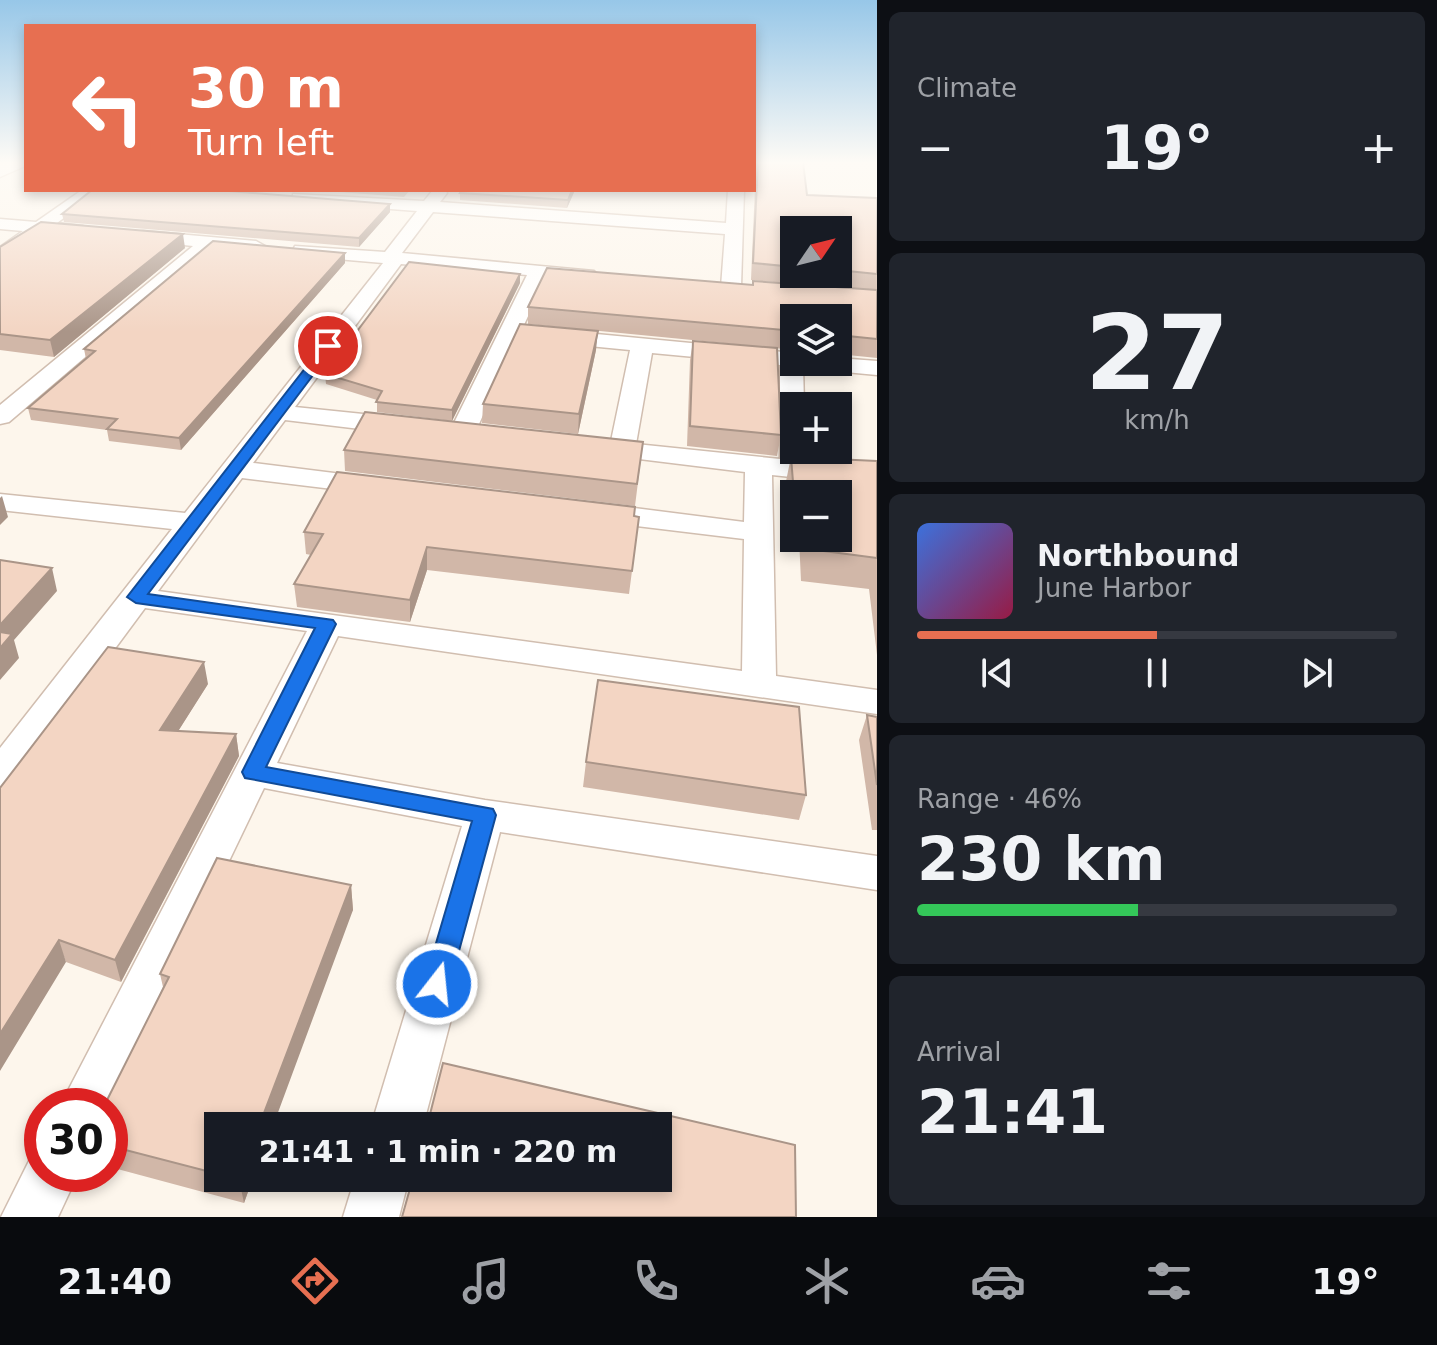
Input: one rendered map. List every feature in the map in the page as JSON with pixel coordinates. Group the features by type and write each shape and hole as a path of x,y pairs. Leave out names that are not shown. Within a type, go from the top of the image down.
{"street":[{"path":"0,255 54,219"},
{"path":"0,775 278,412 421,219"},
{"path":"651,219 734,229"},
{"path":"731,287 735,219"},
{"path":"0,224 613,277"},
{"path":"0,417 209,242"},
{"path":"462,433 539,271"},
{"path":"510,332 780,359"},
{"path":"622,450 642,345"},
{"path":"852,366 877,368"},
{"path":"793,469 798,376"},
{"path":"278,412 491,436"},
{"path":"578,446 877,478"},
{"path":"758,465 759,685"},
{"path":"234,469 393,488"},
{"path":"0,502 193,523"},
{"path":"568,509 758,532"},
{"path":"136,597 877,702"},
{"path":"94,1088 327,624"},
{"path":"252,772 485,815 877,873"},
{"path":"401,1112 485,815"},
{"path":"29,1217 42,1192"},
{"path":"371,1217 378,1192"}],"building":[{"path":"121,219 377,219 359,238"},
{"path":"755,219 780,219 780,266 753,263"},
{"path":"852,219 877,219 877,274 852,271"},
{"path":"41,222 183,234 50,340 0,334 0,247"},
{"path":"213,241 345,253 179,438 107,429 117,419 28,408 95,351 84,349"},
{"path":"409,262 520,274 452,410 376,402 382,391 325,374"},
{"path":"547,268 753,285 753,281 780,283 780,288 877,290 877,339 852,336 852,304 780,304 780,330 528,307"},
{"path":"520,324 598,331 579,414 483,404"},
{"path":"693,341 777,348 780,435 690,426"},
{"path":"365,412 643,442 637,484 344,450"},
{"path":"877,461 877,558 832,552 852,552 852,480 793,480 792,464"},
{"path":"337,472 635,507 634,516 639,517 632,571 427,547 410,600 294,584 323,534 304,532"},
{"path":"0,560 52,568 0,625"},
{"path":"0,632 12,634 0,648"},
{"path":"108,647 204,662 160,730 236,734 115,960 59,940 0,1034 0,788"},
{"path":"598,680 799,707 806,795 586,762"},
{"path":"867,715 877,717 877,785"},
{"path":"217,858 351,885 264,1112 204,1112 204,1170 128,1151 128,1088 113,1088 169,977 160,974"},
{"path":"443,1063 653,1112 431,1112"},
{"path":"672,1116 795,1145 796,1217 402,1217 409,1192 672,1192"}],"route":[{"path":"328,346 136,597 327,624 252,772 485,815 437,984"}]}
